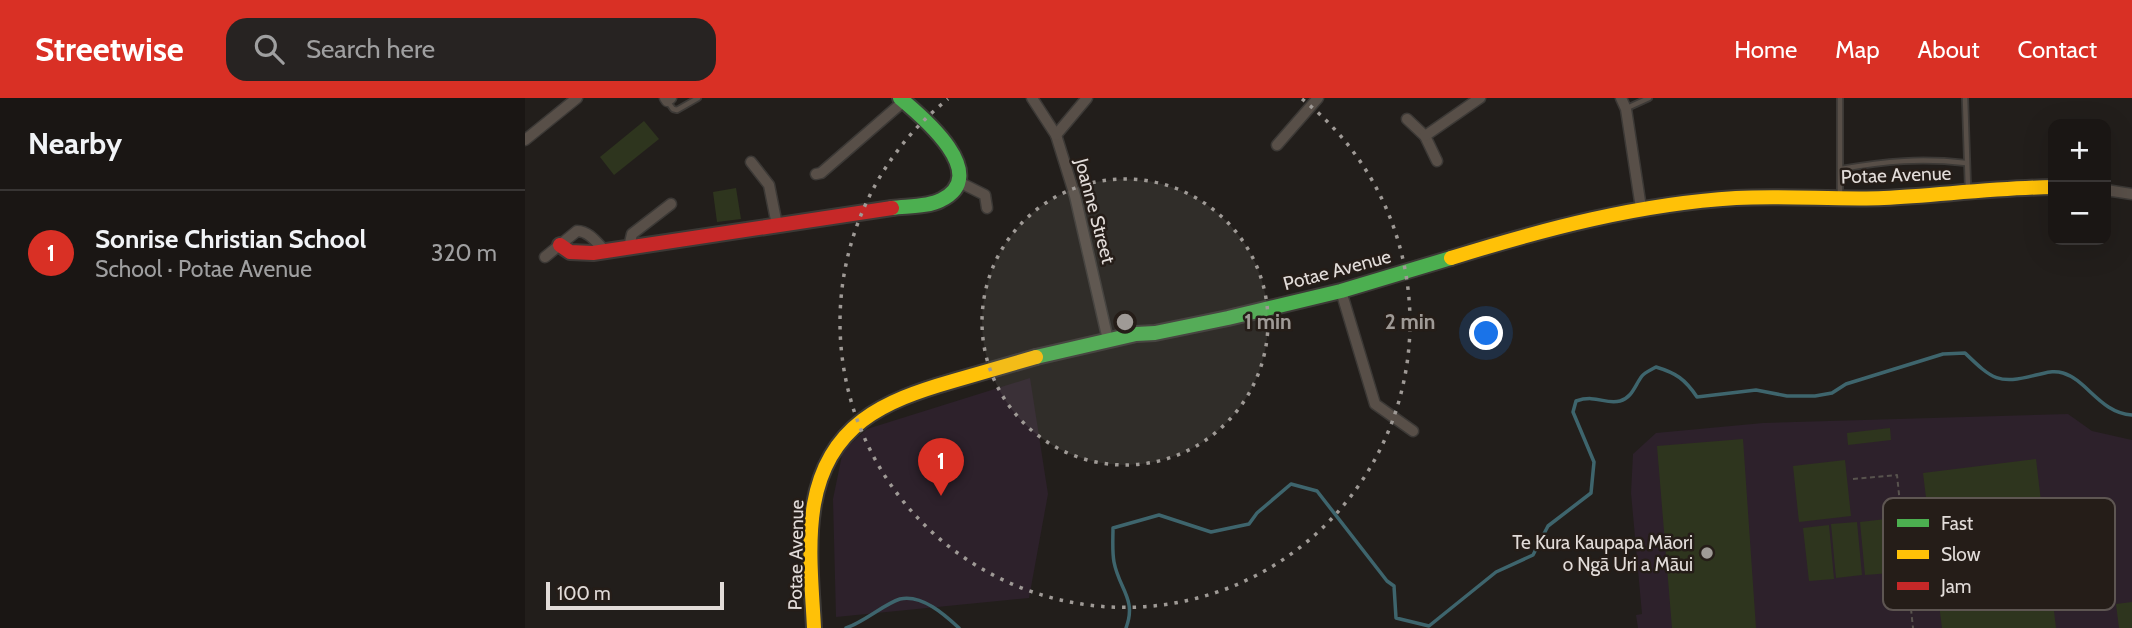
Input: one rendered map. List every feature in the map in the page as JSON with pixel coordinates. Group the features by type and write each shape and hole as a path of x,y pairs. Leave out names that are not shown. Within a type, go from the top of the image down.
{"street":[{"path":"525,140 576,98"},
{"name":"Joanne Street","path":"1032,98 1056,135 1076,196 1108,340"},
{"path":"1056,135 1087,98"},
{"path":"1277,145 1318,98"},
{"path":"1425,136 1479,98"},
{"path":"1621,98 1626,109 1641,208"},
{"path":"560,245 577,253 605,251 940,201 950,196 961,174 957,161 945,142 920,114 902,100 831,165 816,174"},
{"path":"1407,118 1425,136 1437,161"},
{"path":"751,162 769,185 777,225"},
{"path":"959,182 985,195 987,208"},
{"name":"Potae Avenue","path":"814,628 812,521 815,498 829,458 850,431 877,409 907,396 1024,360 1108,340 1228,318 1341,291 1558,226 1641,208 1736,198 1883,198 2048,187"},
{"path":"2111,191 2132,194"},
{"path":"629,247 632,234 671,204"},
{"path":"545,257 581,230 605,251"},
{"path":"1341,291 1374,404 1413,431"}],"lane":[{"path":"668,99 677,110 698,98"},
{"path":"1626,109 1649,98"},
{"path":"1840,98 1840,197"},
{"path":"1965,98 1968,191"},
{"path":"1841,169 1915,159 1966,163"}],"path":[{"path":"1853,479 1897,475 1899,498"},
{"path":"1911,610 1913,628"}],"shaded area":[{"path":"1030,378 1048,494 1029,598 836,617 833,499 842,455 847,447 867,429"},
{"path":"2068,414 2092,431 2132,440 2132,628 1638,628 1636,615 1642,614 1631,493 1633,454 1656,433 1763,423"}],"green space":[{"path":"644,121 659,139 614,175 600,157"},
{"path":"736,188 741,219 717,222 713,192"},
{"path":"1890,428 1891,440 1848,445 1847,433"},
{"path":"1743,439 1756,628 1672,628 1657,446"},
{"path":"2036,459 2041,498 1926,498 1923,473"},
{"path":"1845,460 1851,516 1799,522 1793,466"},
{"path":"1883,519 1883,574 1865,575 1860,522"},
{"path":"1857,522 1862,575 1836,578 1831,524"},
{"path":"1829,525 1834,579 1809,581 1803,528"},
{"path":"2132,602 2132,628 2119,628 2116,604"},
{"path":"1940,610 2054,610 2056,628 1942,628"}],"waterway":[{"path":"1126,628 1129,618 1128,601 1114,562 1113,528 1159,515 1211,532 1249,524 1257,513 1291,484 1317,491 1387,581 1394,586 1396,618 1429,626 1496,572 1533,555 1548,526 1591,493 1594,462 1573,412 1576,401 1590,399 1615,402 1624,399 1643,375 1656,367 1679,378 1697,397 1756,390 1787,396 1815,396 1832,393 1846,384 1943,354 1965,353 1996,378 2013,379 2050,372 2063,373 2079,382 2111,409 2132,415"},
{"path":"846,628 894,601 908,598 933,607 959,628"}],"traffic: fast":[{"path":"892,208 924,205 941,200 955,189 959,176 957,162 937,132 900,98"},
{"path":"1036,357 1136,334 1155,333 1228,318 1341,291 1451,258"}],"traffic: slow":[{"path":"1451,258 1592,219 1699,201 1754,197 1884,198 2048,187"},
{"path":"814,628 810,550 814,504 821,477 832,454 846,436 863,420 904,398 1036,357"}],"traffic: jam":[{"path":"560,245 570,252 593,253 892,208"}],"place":[{"name":"Sonrise Christian School","path":"941,496"},
{"name":"Te Kura Kaupapa Māori o Ngā Uri a Māui","path":"1707,553"}]}
